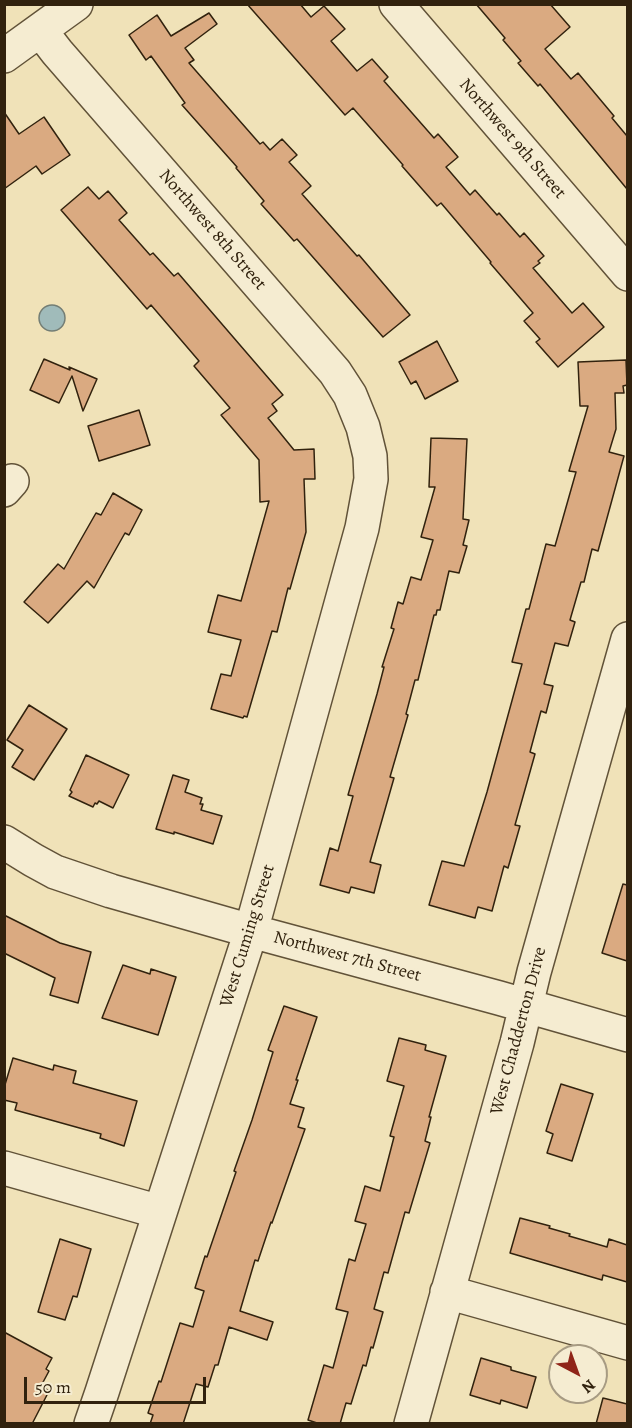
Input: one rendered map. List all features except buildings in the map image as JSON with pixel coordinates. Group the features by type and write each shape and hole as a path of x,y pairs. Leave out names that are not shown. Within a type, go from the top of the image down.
{"street":[{"path":"4,56 76,4"},
{"name":"Northwest 9th Street","path":"396,4 627,274"},
{"name":"Northwest 8th Street","path":"40,30 64,61 344,383 367,440"},
{"name":"West Cuming Street","path":"90,1424 251,931 362,528 370,479 367,440"},
{"name":"West Chadderton Drive","path":"411,1424 517,1043 534,972 617,713 627,639"},
{"name":"Northwest 7th Street","path":"4,842 55,872 77,880 251,931 627,1035"},
{"path":"4,1168 160,1212"},
{"path":"447,1292 627,1343"}],"water":[{"path":"52,305 62,308 65,318 62,328 52,331 42,328 39,318 42,308"}]}
